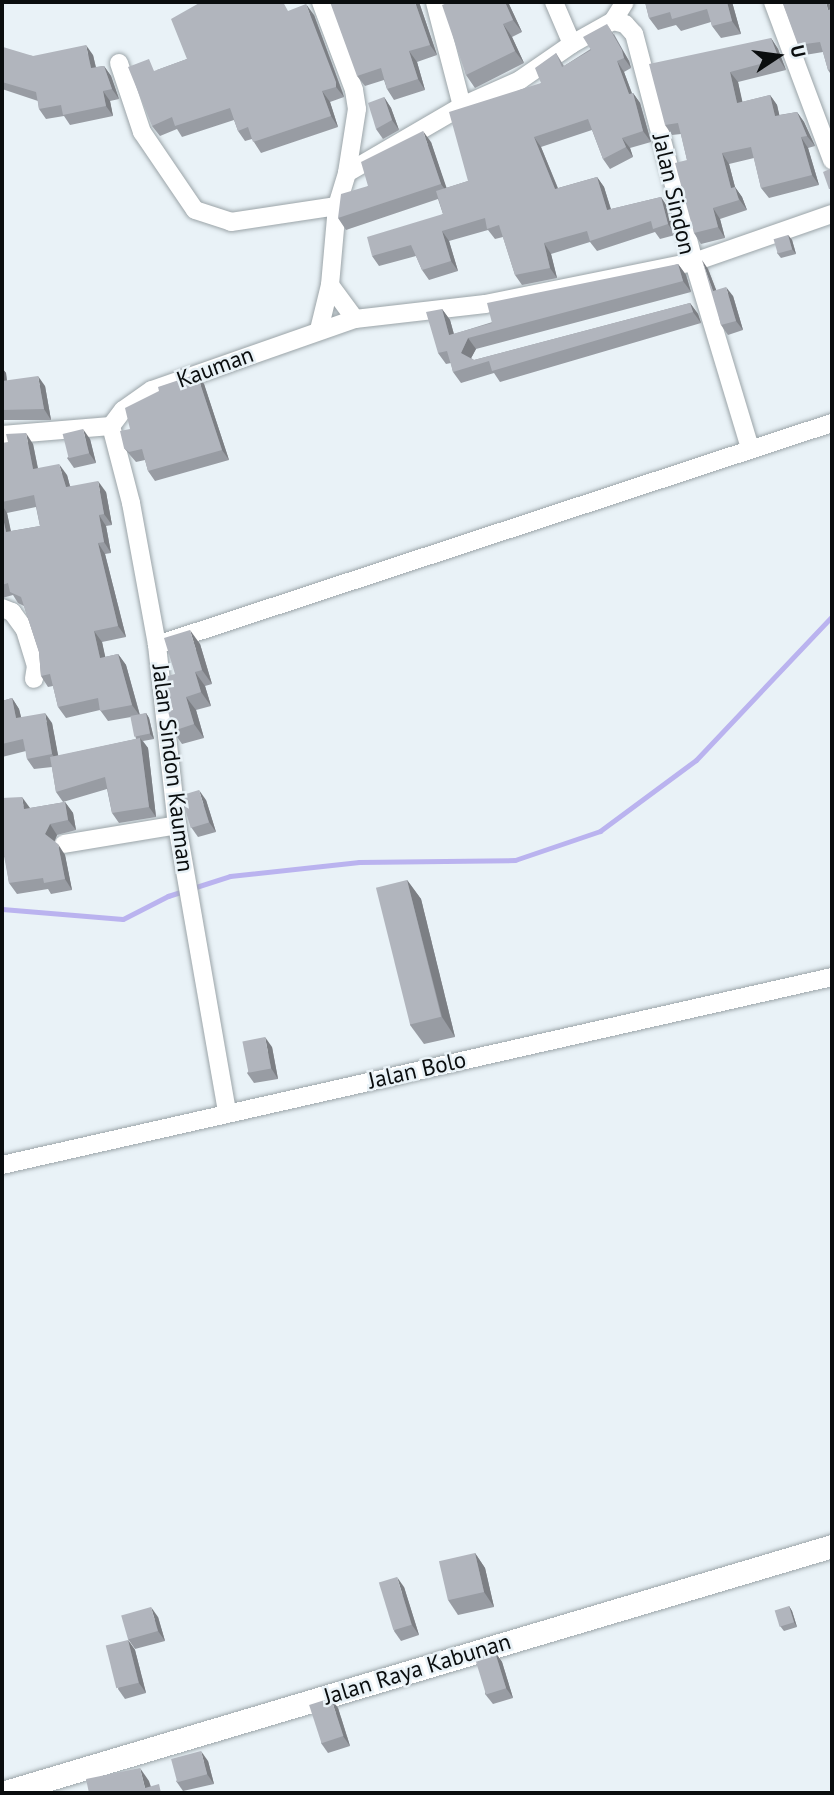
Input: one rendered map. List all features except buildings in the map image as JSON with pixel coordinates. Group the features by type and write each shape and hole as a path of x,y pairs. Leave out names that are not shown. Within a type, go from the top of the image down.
{"street":[{"path":"319,330 330,285 337,206 347,173 357,109 354,90 321,2"},
{"path":"435,2 462,106"},
{"path":"554,2 572,44"},
{"path":"347,173 462,106 520,80 572,44 613,21 625,2"},
{"path":"773,2 778,37 832,160"},
{"name":"Jalan Sindon","path":"355,319 485,304 694,262 650,65 631,28 613,21"},
{"path":"119,63 142,132 195,210 231,222 337,206"},
{"path":"750,448 699,302 694,262 832,214"},
{"path":"330,285 355,319"},
{"name":"Kauman","path":"111,426 123,410 152,390 355,319"},
{"path":"157,645 832,423"},
{"path":"2,435 111,426"},
{"name":"Jalan Sindon Kauman","path":"111,426 131,503 157,645 177,825 227,1112"},
{"path":"2,608 12,612 26,630 36,666 33,680"},
{"path":"64,844 177,825"},
{"name":"Jalan Bolo","path":"2,1165 832,977"},
{"name":"Jalan Raya Kabunan","path":"2,1793 832,1546"}],"waterway":[{"path":"2,909 123,919 168,896 230,876 359,862 515,860 600,831 696,760 832,616"}]}
